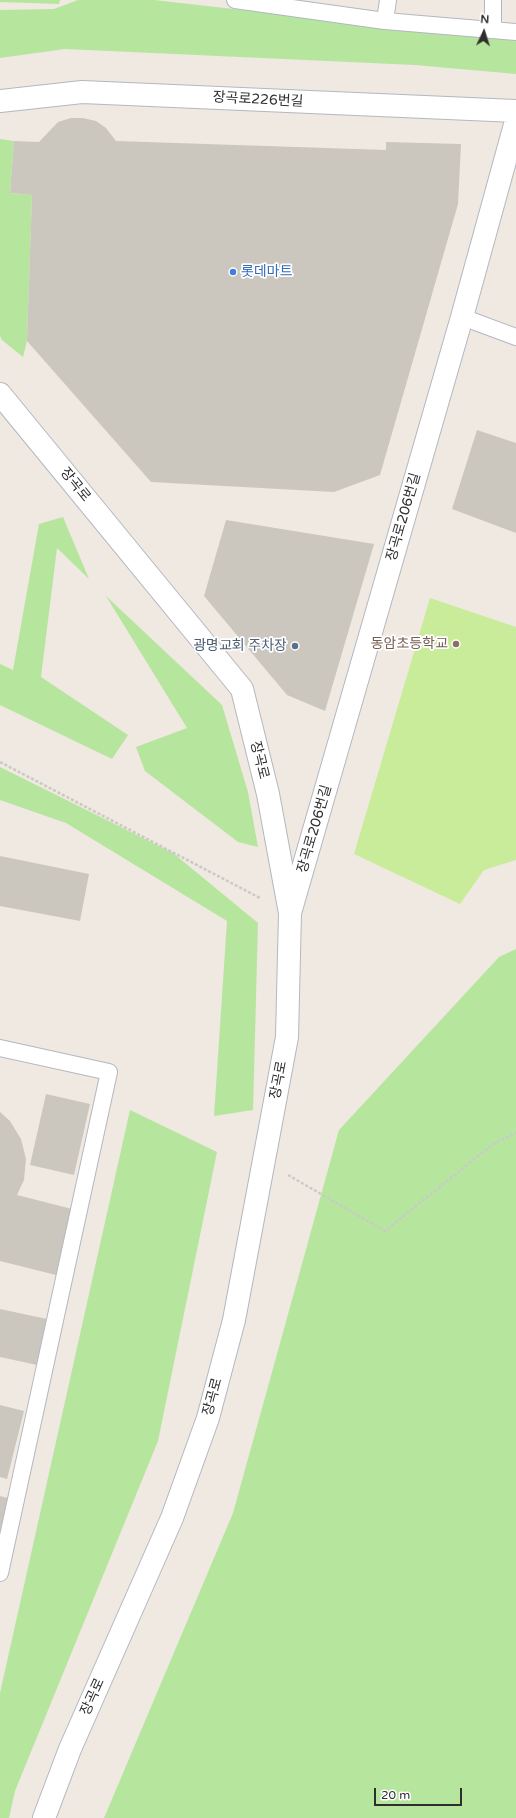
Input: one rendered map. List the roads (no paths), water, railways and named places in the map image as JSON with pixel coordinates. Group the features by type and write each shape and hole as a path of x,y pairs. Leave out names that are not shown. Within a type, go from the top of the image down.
{"street":[{"name":"장곡로226번길","path":"0,100 82,92 516,111"},
{"name":"장곡로206번길","path":"290,914 462,317 516,120"},
{"name":"장곡로","path":"0,394 242,689 268,794 290,914 287,1037 234,1320 208,1418 172,1518 70,1749 44,1818"}],"lane":[{"path":"235,0 385,20 516,32"},
{"path":"385,20 388,0"},
{"path":"492,30 494,0"},
{"path":"462,317 516,337"},
{"path":"0,1048 109,1072 0,1573"}],"place":[{"name":"롯데마트","path":"233,272"},
{"name":"동암초등학교","path":"456,644"},
{"name":"광명교회 주차장","path":"295,646"}]}
